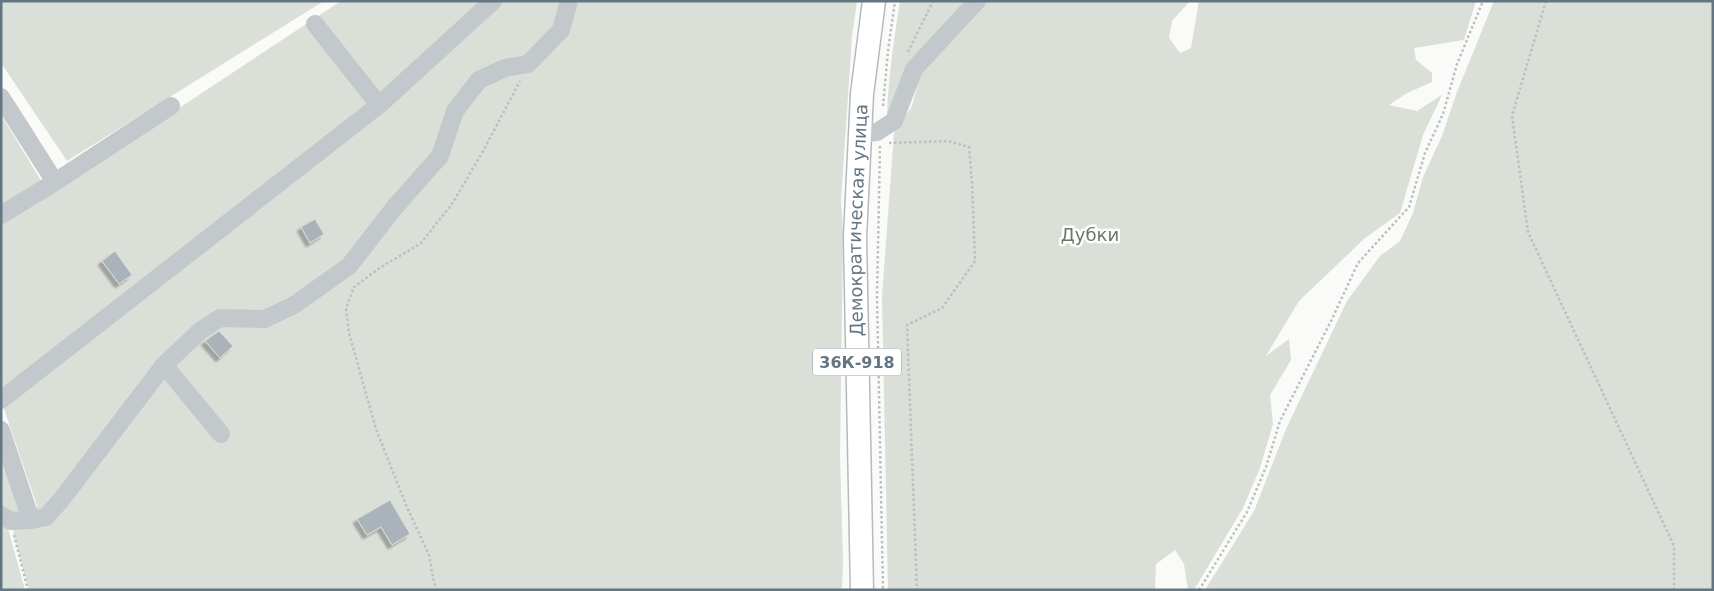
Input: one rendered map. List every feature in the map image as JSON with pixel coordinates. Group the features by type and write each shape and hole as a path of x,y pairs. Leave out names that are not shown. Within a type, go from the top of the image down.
{"main road":[{"name":"Демократическая улица","path":"862,590 854,237 862,94 874,1"}],"street":[{"path":"1,400 379,105 493,1"},
{"path":"6,518 32,520 46,518 164,365 200,331 220,318 264,320 294,305 349,266 394,208 440,156 455,111 478,80 506,68 528,64 561,30 569,1"},
{"path":"859,134 877,132 894,121 914,69 977,1"},
{"path":"315,24 379,105"},
{"path":"1,97 55,182"},
{"path":"1,214 55,182 172,106"},
{"path":"164,365 221,434"},
{"path":"1,430 32,520"}],"path":[{"path":"884,590 877,297 878,198 885,127 888,51 895,1"},
{"path":"906,59 933,1"},
{"path":"1200,590 1247,512 1266,467 1280,421 1332,320 1358,263 1409,207 1425,153 1443,114 1457,64 1482,1"},
{"path":"1546,1 1512,116 1528,232 1674,546 1674,590"},
{"path":"438,590 434,583 429,555 406,505 376,430 349,333 346,308 354,287 381,267 420,244 452,204 482,153 528,64"},
{"path":"885,127 889,143 948,141 969,147 972,183 975,261 942,308 907,325 917,590"},
{"path":"6,518 28,590"}],"green space":[{"path":"1,1 324,1 67,161 1,63"},
{"path":"341,1 857,1 852,36 841,201 843,232 840,456 842,590 29,590 13,531 23,521 1,516 1,430 30,513 37,506 1,400 1,115 48,192 99,161"},
{"path":"900,1 970,1 887,117 890,73"},
{"name":"Дубки","path":"986,1 1190,1 1172,21 1169,38 1180,53 1191,48 1199,1 1476,1 1464,40 1414,48 1416,60 1432,73 1432,82 1407,93 1389,105 1417,111 1442,95 1423,135 1400,213 1364,239 1299,301 1266,356 1289,339 1291,360 1270,395 1273,424 1260,468 1243,508 1194,590 1188,590 1184,564 1175,550 1156,564 1155,590 888,590 882,297 894,133 912,106 922,68 951,41"},
{"path":"1494,1 1713,1 1713,590 1205,590 1254,511 1286,429 1347,301 1380,256 1400,241 1413,213 1423,177 1442,136 1457,92"},
{"path":"1,522 7,525 25,590 1,590"}],"building":[{"path":"315,219 324,234 310,243 301,227"},
{"path":"115,251 132,275 119,284 102,261"},
{"path":"219,331 233,346 220,358 205,341"},
{"path":"390,500 410,534 392,545 381,527 367,535 357,519"}]}
